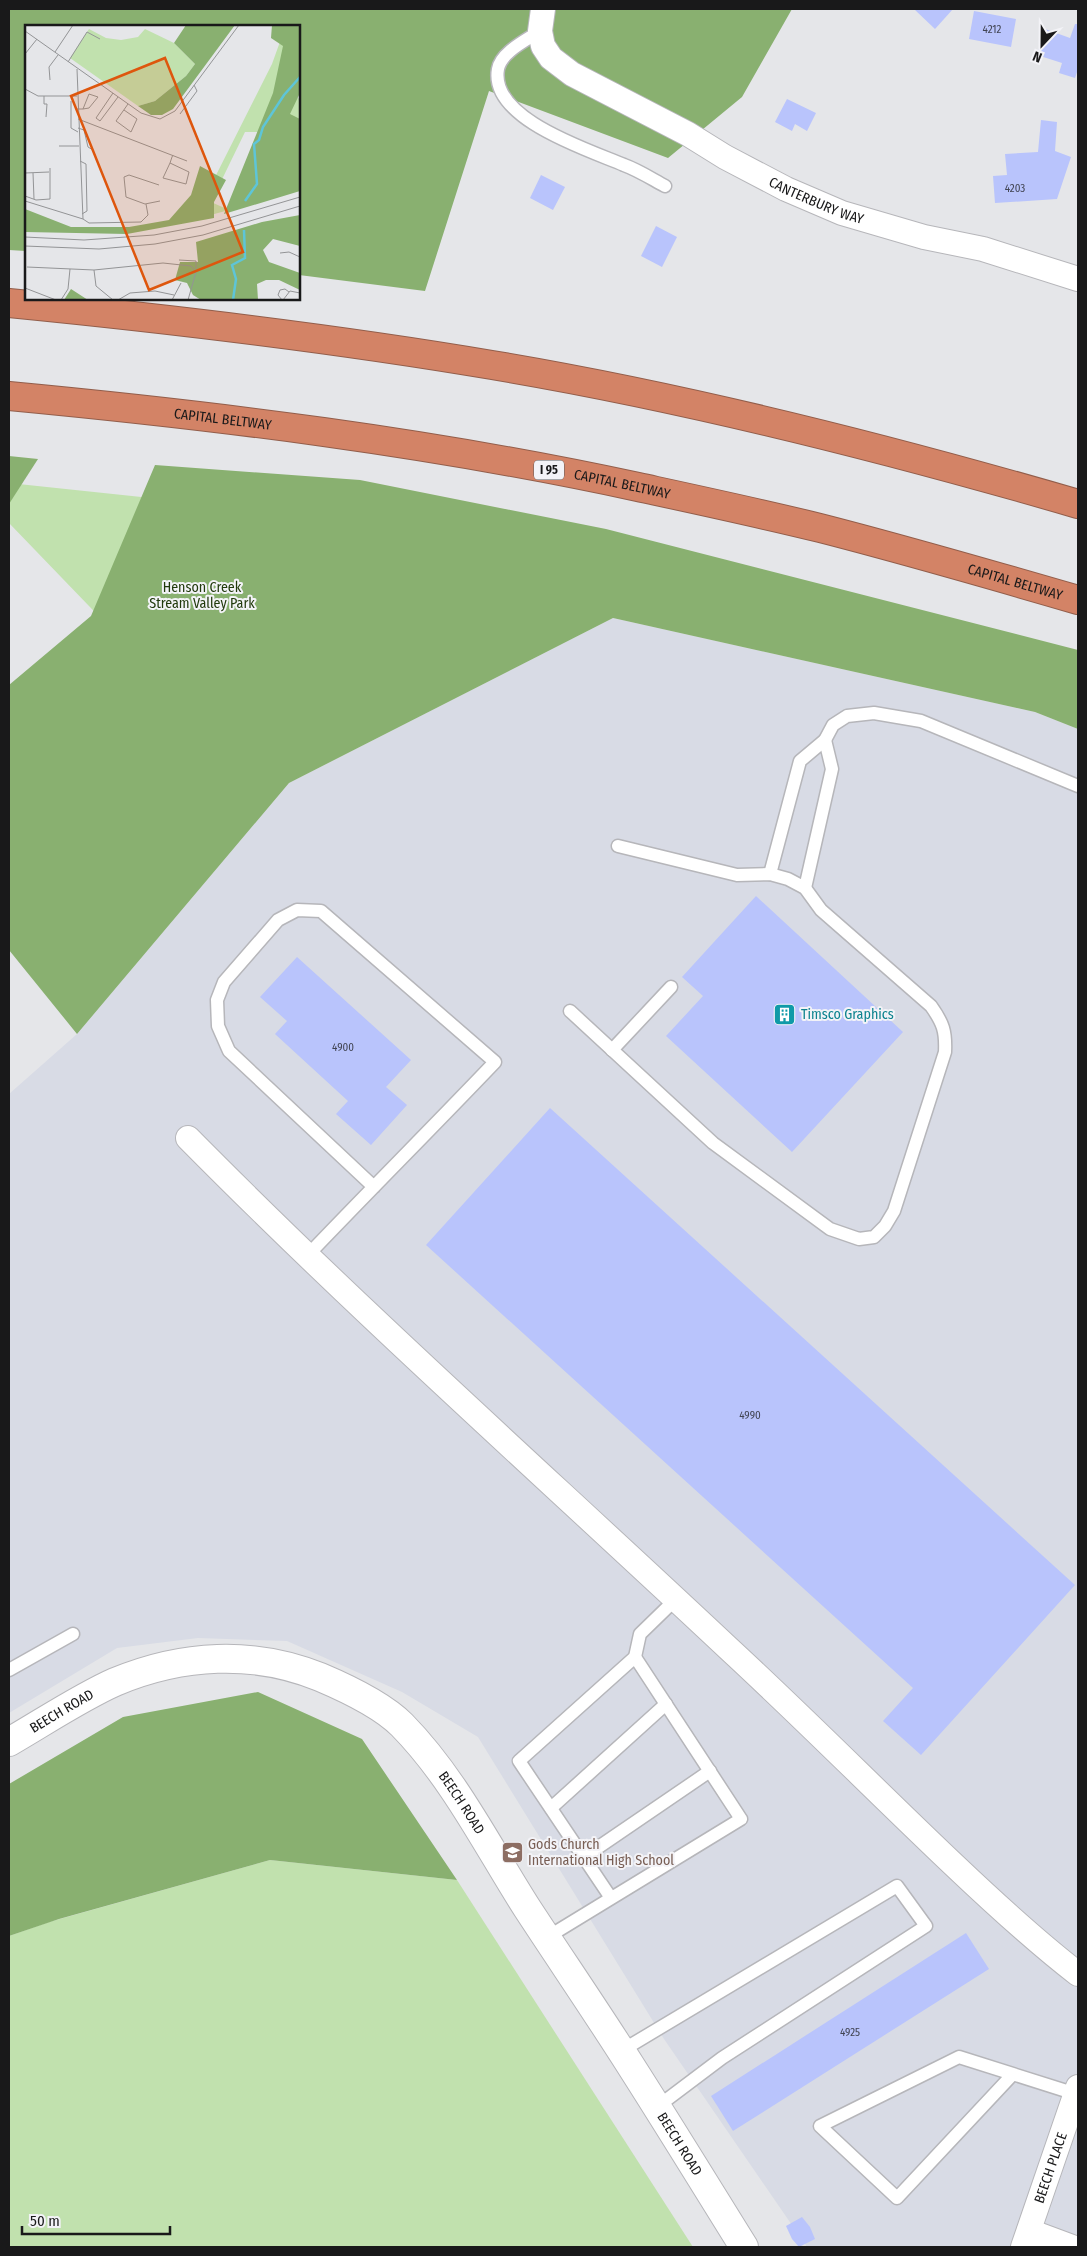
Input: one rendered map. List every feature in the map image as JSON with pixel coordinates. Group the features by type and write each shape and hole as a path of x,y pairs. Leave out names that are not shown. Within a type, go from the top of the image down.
{"highway":[{"path":"9,304 146,317 303,336 494,365 660,398 842,440 988,478 1078,504"},
{"name":"CAPITAL BELTWAY","path":"9,396 130,407 307,428 635,486 818,528 1078,600"}],"street":[{"name":"CANTERBURY WAY","path":"542,20 544,46 551,58 572,74 688,134 725,157 786,189 842,213 924,237 983,249 1078,279"},
{"path":"188,1138 438,1380 676,1599 1021,1927 1078,1974"},
{"name":"BEECH ROAD","path":"9,1742 113,1683 163,1666 200,1659 248,1658 295,1667 336,1684 368,1701 400,1723 430,1758 457,1795 546,1938 657,2107 744,2247"},
{"name":"BEECH PLACE","path":"1026,2239 1077,2091"},
{"path":"1026,2239 1072,2247"}],"lane":[{"path":"542,20 506,55 498,68 498,86 508,102 532,124 627,166 665,186"},
{"path":"770,874 800,761 825,740 833,725 846,716 874,713 921,721 1078,786"},
{"path":"805,888 832,769 825,740"},
{"path":"570,1012 713,1142 830,1229 859,1239 874,1237 885,1226 894,1211 937,1078 944,1052 946,1034 941,1020 931,1006 821,910 805,888 788,879 770,874 737,876 618,846"},
{"path":"308,1256 495,1062 321,911 297,910 278,920 224,982 217,1000 218,1026 229,1051 374,1187"},
{"path":"612,1050 671,987"},
{"path":"611,1898 519,1761 635,1657 640,1634 676,1599"},
{"path":"9,1670 73,1634"},
{"path":"546,1938 742,1819 635,1657"},
{"path":"551,1808 666,1704"},
{"path":"584,1857 710,1771"},
{"path":"621,2051 897,1886 926,1926 722,2058 657,2107"},
{"path":"1013,2074 897,2198 820,2126 959,2057 1077,2091"}],"shaded area":[{"path":"613,618 1035,712 1078,729 1078,2247 807,2247 664,2039 478,1737 402,1692 287,1641 198,1638 117,1648 9,1713 9,1094 77,1034 289,783"}],"green space":[{"path":"9,9 792,9 742,97 668,158 489,91 425,291 300,275 300,25 25,25 25,251 9,250"},
{"path":"9,456 38,459 9,504"},
{"path":"155,465 360,480 606,529 1078,650 1078,729 1035,712 613,618 289,783 77,1034 9,950 9,685 91,616"},
{"name":"Henson Creek Stream Valley Park","path":"9,483 217,505 422,535 268,676 236,684 175,691 9,837 9,731 115,633 9,523"},
{"path":"258,1692 362,1739 457,1880 270,1860 59,1919 9,1936 9,1784 123,1717"},
{"path":"270,1860 457,1880 693,2247 9,2247 9,1936 49,1922"}],"building":[{"path":"914,9 953,9 935,29"},
{"path":"974,11 1016,19 1011,47 969,39"},
{"path":"1075,24 1078,24 1078,69 1075,78 1059,73 1062,63 1037,55 1045,29 1070,38"},
{"path":"787,99 816,113 807,131 795,124 792,131 775,122"},
{"path":"1041,120 1057,122 1055,151 1071,157 1057,199 995,203 993,176 1007,175 1005,154 1038,152"},
{"path":"541,175 565,187 553,210 530,198"},
{"path":"656,226 677,237 662,267 641,256"},
{"name":"Timsco Graphics","path":"756,896 903,1032 792,1152 666,1036 703,996 682,977"},
{"path":"297,957 411,1060 386,1087 407,1105 371,1145 336,1114 348,1101 275,1034 287,1021 260,997"},
{"path":"550,1108 1075,1585 921,1755 883,1721 913,1688 426,1245"},
{"path":"966,1933 989,1969 733,2131 711,2096"},
{"path":"802,2217 810,2227 815,2239 799,2247 792,2239 786,2226"}],"place":[{"name":"Timsco Graphics","path":"785,1014"},
{"name":"Gods Church International High School","path":"512,1852"}]}
